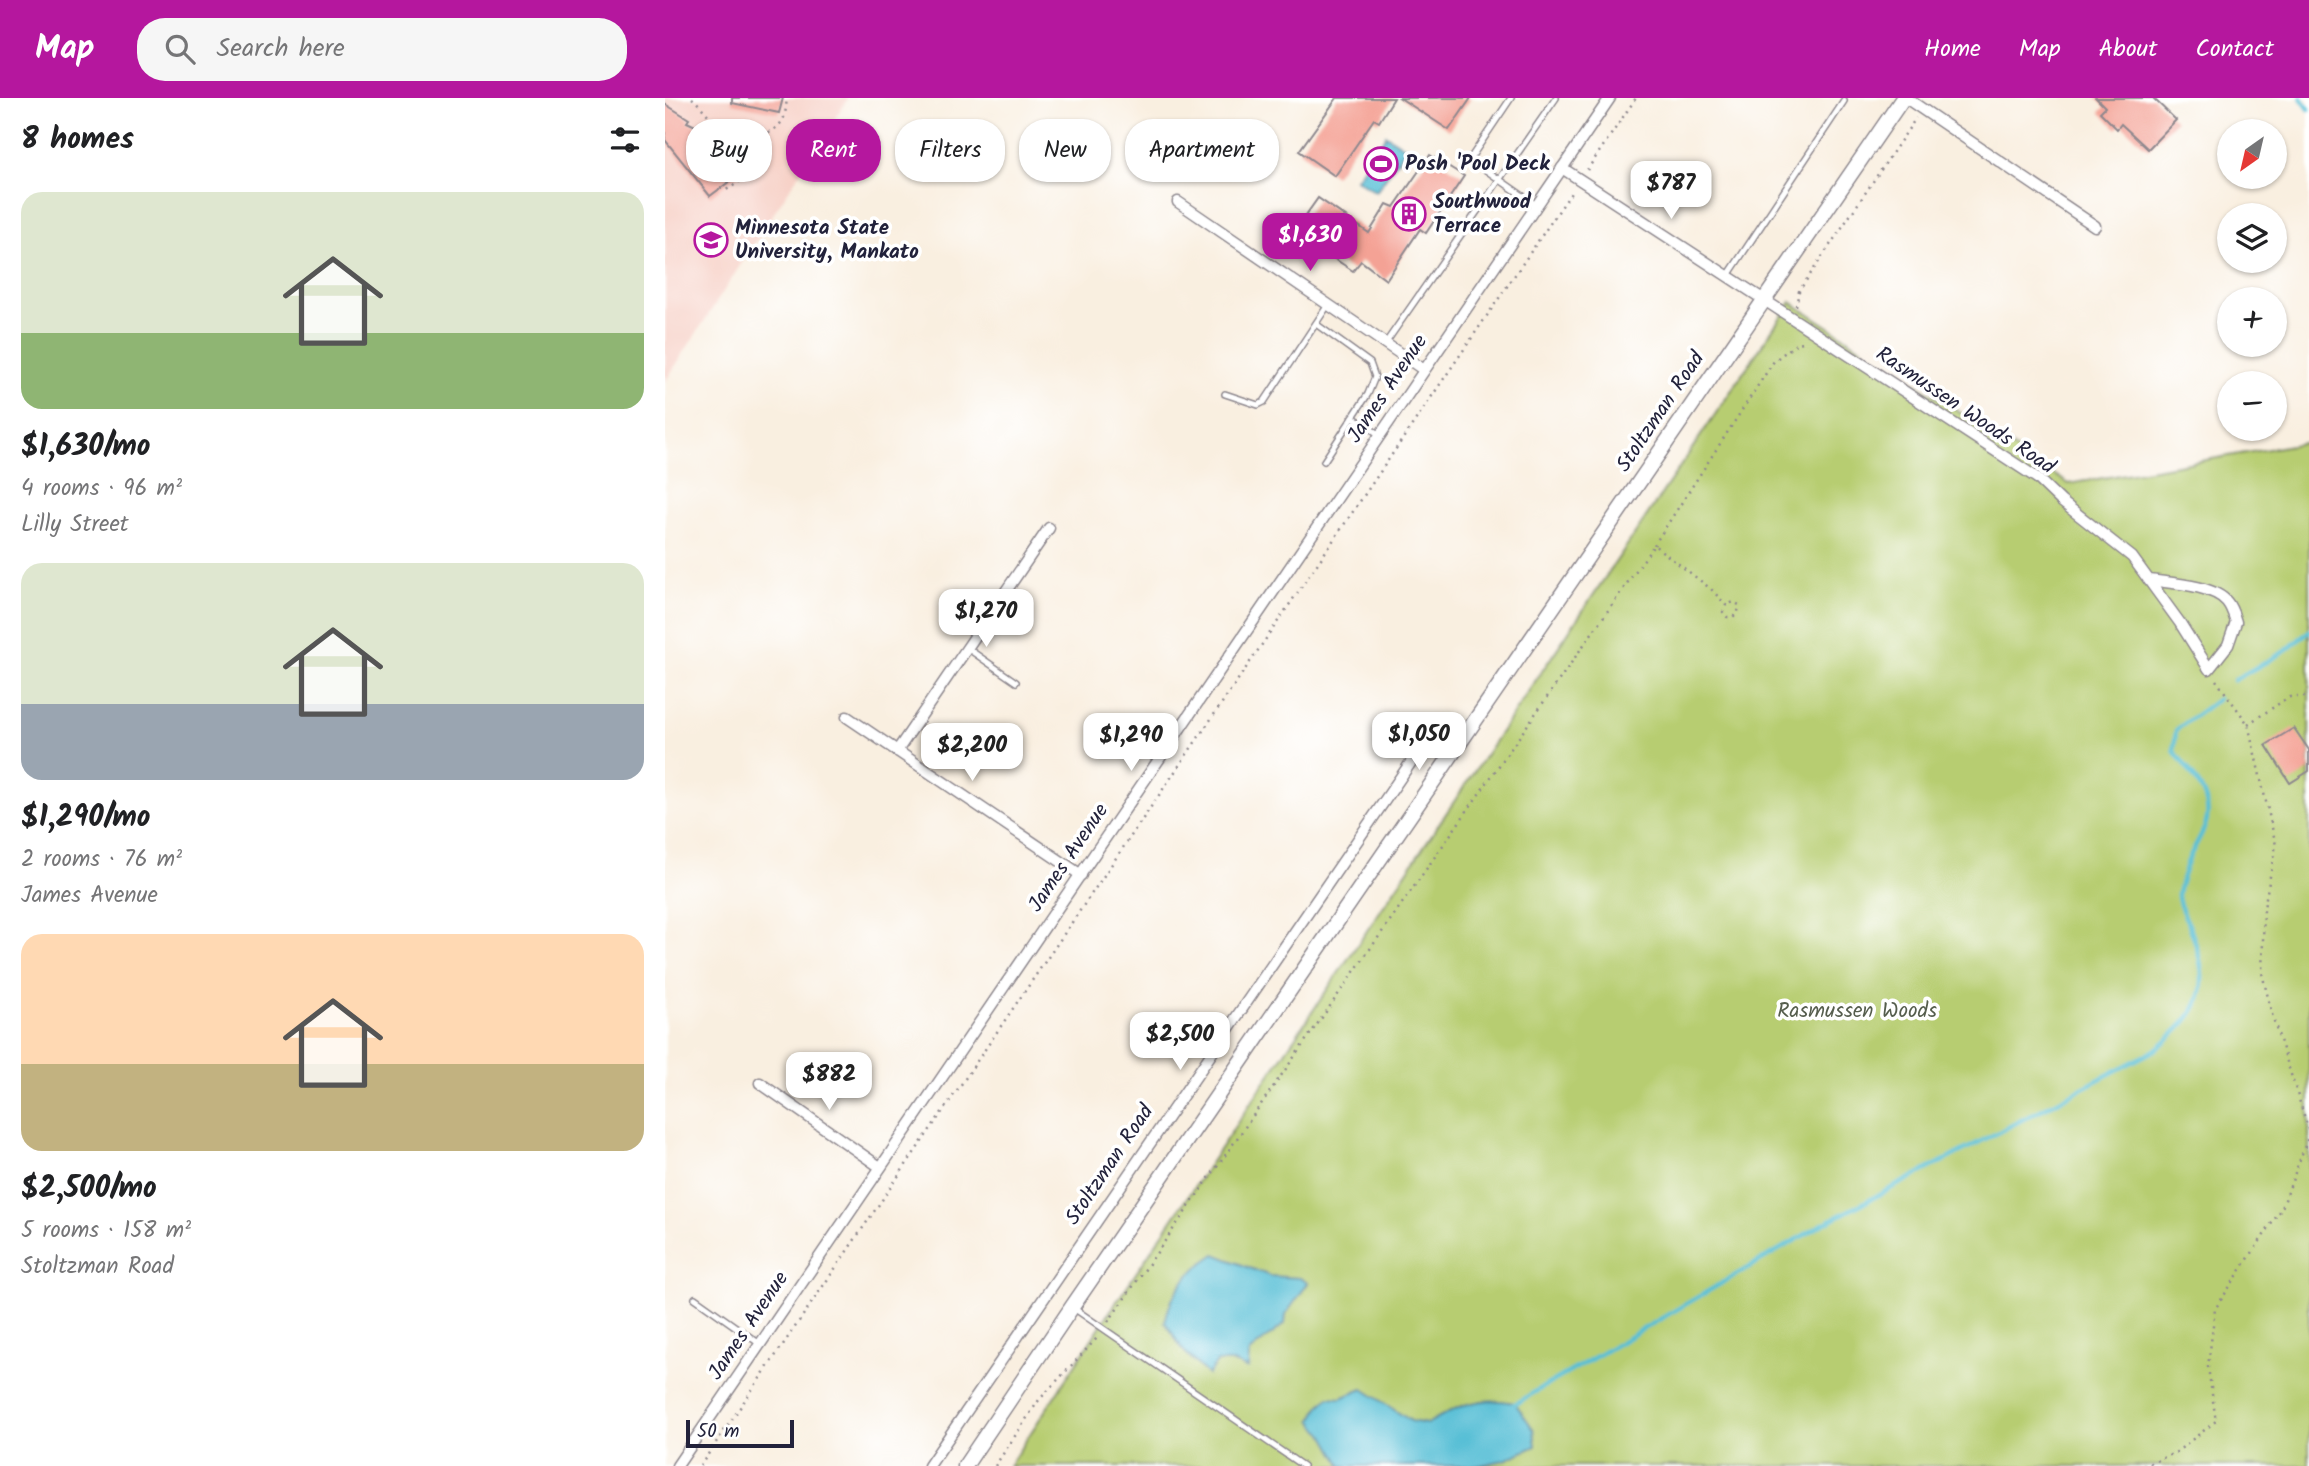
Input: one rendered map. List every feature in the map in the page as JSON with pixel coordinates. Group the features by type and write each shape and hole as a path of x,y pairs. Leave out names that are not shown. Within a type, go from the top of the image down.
{"street":[{"name":"James Avenue","path":"677,1466 1610,98"},
{"path":"1905,98 2095,226"},
{"name":"Stoltzman Road","path":"965,1466 1763,300 1905,98"},
{"name":"Rasmussen Woods Road","path":"1562,168 2037,478 2062,502 2132,557 2180,622 2209,669"},
{"path":"1178,202 1424,370"},
{"path":"897,751 1049,528"},
{"path":"2149,580 2194,586 2227,601 2236,622 2228,645 2209,669"},
{"path":"847,717 1081,875"},
{"name":"Stoltzman Road","path":"929,1466 1425,743 1435,740 1455,751"},
{"path":"760,1083 880,1167"}],"lane":[{"path":"1511,98 1470,159 1537,205"},
{"path":"1385,344 1556,98"},
{"path":"1727,277 1844,101"},
{"path":"1224,394 1258,405 1264,402 1328,305"},
{"path":"1315,324 1370,363 1375,377 1369,394 1324,461"},
{"path":"1353,417 1380,435"},
{"path":"967,648 1016,682"},
{"path":"695,1298 760,1344"},
{"path":"1072,1307 1303,1466"}],"path":[{"path":"692,98 712,119"},
{"path":"772,129 782,120 787,98"},
{"path":"700,1466 1636,98"},
{"path":"1795,311 1799,291 1912,123"},
{"path":"720,188 726,190 740,182"},
{"path":"995,1466 1039,1400 1104,1329 1654,545 1774,361 1797,344 1823,339"},
{"path":"1654,545 1711,589 1726,605"},
{"path":"1734,602 1738,605 1738,612 1733,617 1727,617 1723,612 1726,605 1734,602"},
{"path":"2143,1466 2175,1453 2216,1421 2208,1367 2215,1308 2282,1208 2309,1133 2273,1018 2262,973 2264,908 2276,845 2248,724 2209,669"},
{"path":"2248,724 2289,698 2309,697"}],"shaded area":[{"name":"Minnesota State University, Mankato","path":"665,98 848,98 834,119 786,119 786,182 794,182 665,382"}],"green space":[{"name":"Rasmussen Woods","path":"1791,302 2069,484 2309,442 2309,1466 1009,1466 1103,1322"}],"water":[{"name":"Posh 'Pool Deck","path":"1386,135 1406,148 1376,192 1356,179"},
{"path":"1215,1254 1270,1276 1300,1278 1308,1283 1286,1314 1285,1324 1249,1352 1248,1369 1233,1362 1217,1362 1208,1375 1183,1350 1165,1322 1177,1291 1197,1267"},
{"path":"1363,1389 1411,1421 1427,1424 1448,1412 1479,1401 1515,1403 1534,1430 1536,1446 1505,1460 1476,1466 1342,1466 1327,1439 1312,1420 1329,1397 1341,1398"}],"building":[{"path":"732,98 783,98 779,113 732,103"},
{"path":"1337,98 1394,98 1379,122 1374,119 1335,176 1299,151"},
{"name":"Southwood Terrace","path":"1400,98 1471,98 1449,130"},
{"path":"2096,98 2153,98 2176,120 2148,149 2121,124 2117,129 2100,112 2105,107"},
{"path":"665,104 689,119 686,119 686,166 665,140"},
{"name":"Southwood Terrace","path":"1430,155 1464,176 1426,233 1420,229 1386,280 1361,261 1353,271 1294,232 1318,198 1369,233 1387,204 1394,207"},
{"path":"699,182 729,182 710,196"},
{"path":"2294,728 2309,750 2309,771 2290,783 2266,745"}],"waterway":[{"path":"2301,98 2309,109"},
{"path":"2234,680 2287,650 2309,631"},
{"path":"1511,1406 1825,1223 2155,1050 2171,1036 2193,1011 2202,984 2198,951 2178,896 2187,864 2203,832 2207,816 2207,805 2200,786 2174,751 2176,730 2218,699"}],"place":[{"name":"Posh 'Pool Deck","path":"1381,164"},
{"name":"Southwood Terrace","path":"1409,214"},
{"name":"Minnesota State University, Mankato","path":"711,240"}]}
